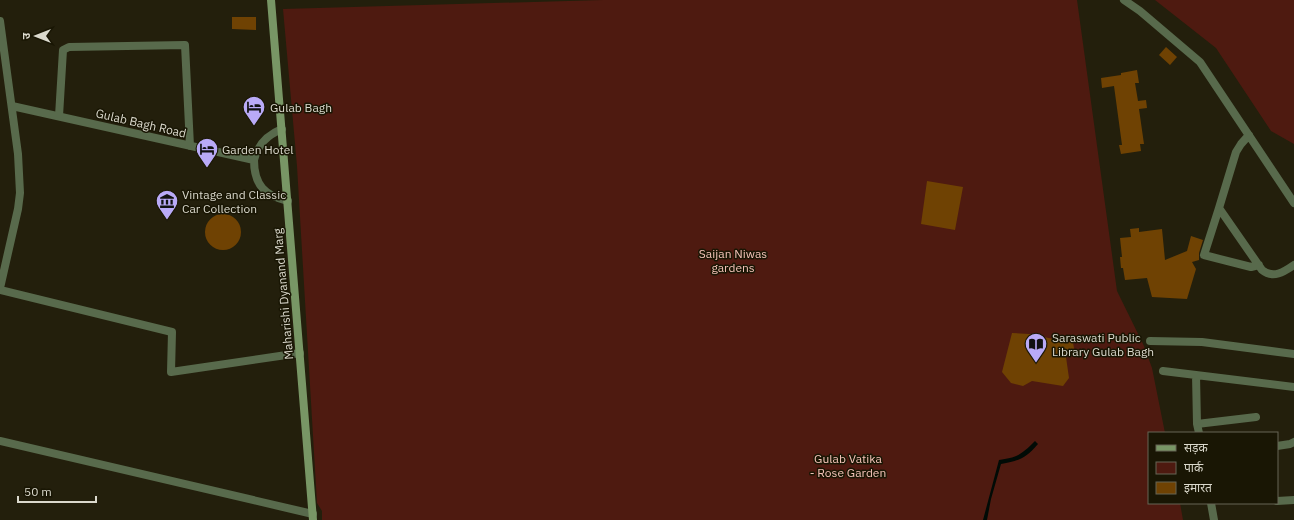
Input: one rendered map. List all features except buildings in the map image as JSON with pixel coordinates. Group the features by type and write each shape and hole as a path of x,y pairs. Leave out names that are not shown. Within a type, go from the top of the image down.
{"main road":[{"name":"Maharishi Dyanand Marg","path":"271,0 313,517"}],"street":[{"path":"1124,0 1140,11 1200,62 1249,135 1290,191 1294,203"},
{"path":"0,21 18,154 20,193 18,209 0,289 172,332 171,372 300,353"},
{"path":"59,116 63,50 70,47 185,46 190,146"},
{"name":"Gulab Bagh Road","path":"12,106 254,160"},
{"path":"282,129 272,133 262,142 254,160 255,173 261,187 265,191 276,198 288,201"},
{"path":"1249,135 1236,152 1204,255 1251,267 1259,265"},
{"path":"1219,208 1266,273 1276,275 1284,272 1294,265"},
{"path":"1150,341 1202,342 1294,354"},
{"path":"1163,371 1294,387"},
{"path":"1196,375 1197,424 1199,432"},
{"path":"1197,424 1256,417"},
{"path":"0,441 313,517"},
{"path":"1278,446 1294,442"},
{"path":"1278,501 1294,500"},
{"path":"1211,504 1214,520"}],"green space":[{"name":"Saijan Niwas gardens","path":"603,0 1077,0 1117,291 1144,346 1152,368 1165,432 1148,432 1148,504 1180,504 1183,520 322,520 322,511 317,503 297,166 283,9"},
{"path":"1155,0 1294,0 1294,144 1271,131 1216,48"}],"shaded area":[{"path":"1035,441 1038,444 1026,456 1018,460 1001,464 991,499 987,520 983,520 999,460 1019,455"}],"place":[{"name":"Gulab Bagh","path":"254,126"},
{"name":"Garden Hotel","path":"207,168"},
{"name":"Vintage and Classic Car Collection","path":"167,220"},
{"name":"Saraswati Public Library Gulab Bagh","path":"1036,364"}],"park label":[{"name":"Gulab Vatika - Rose Garden","path":"848,465"}]}
